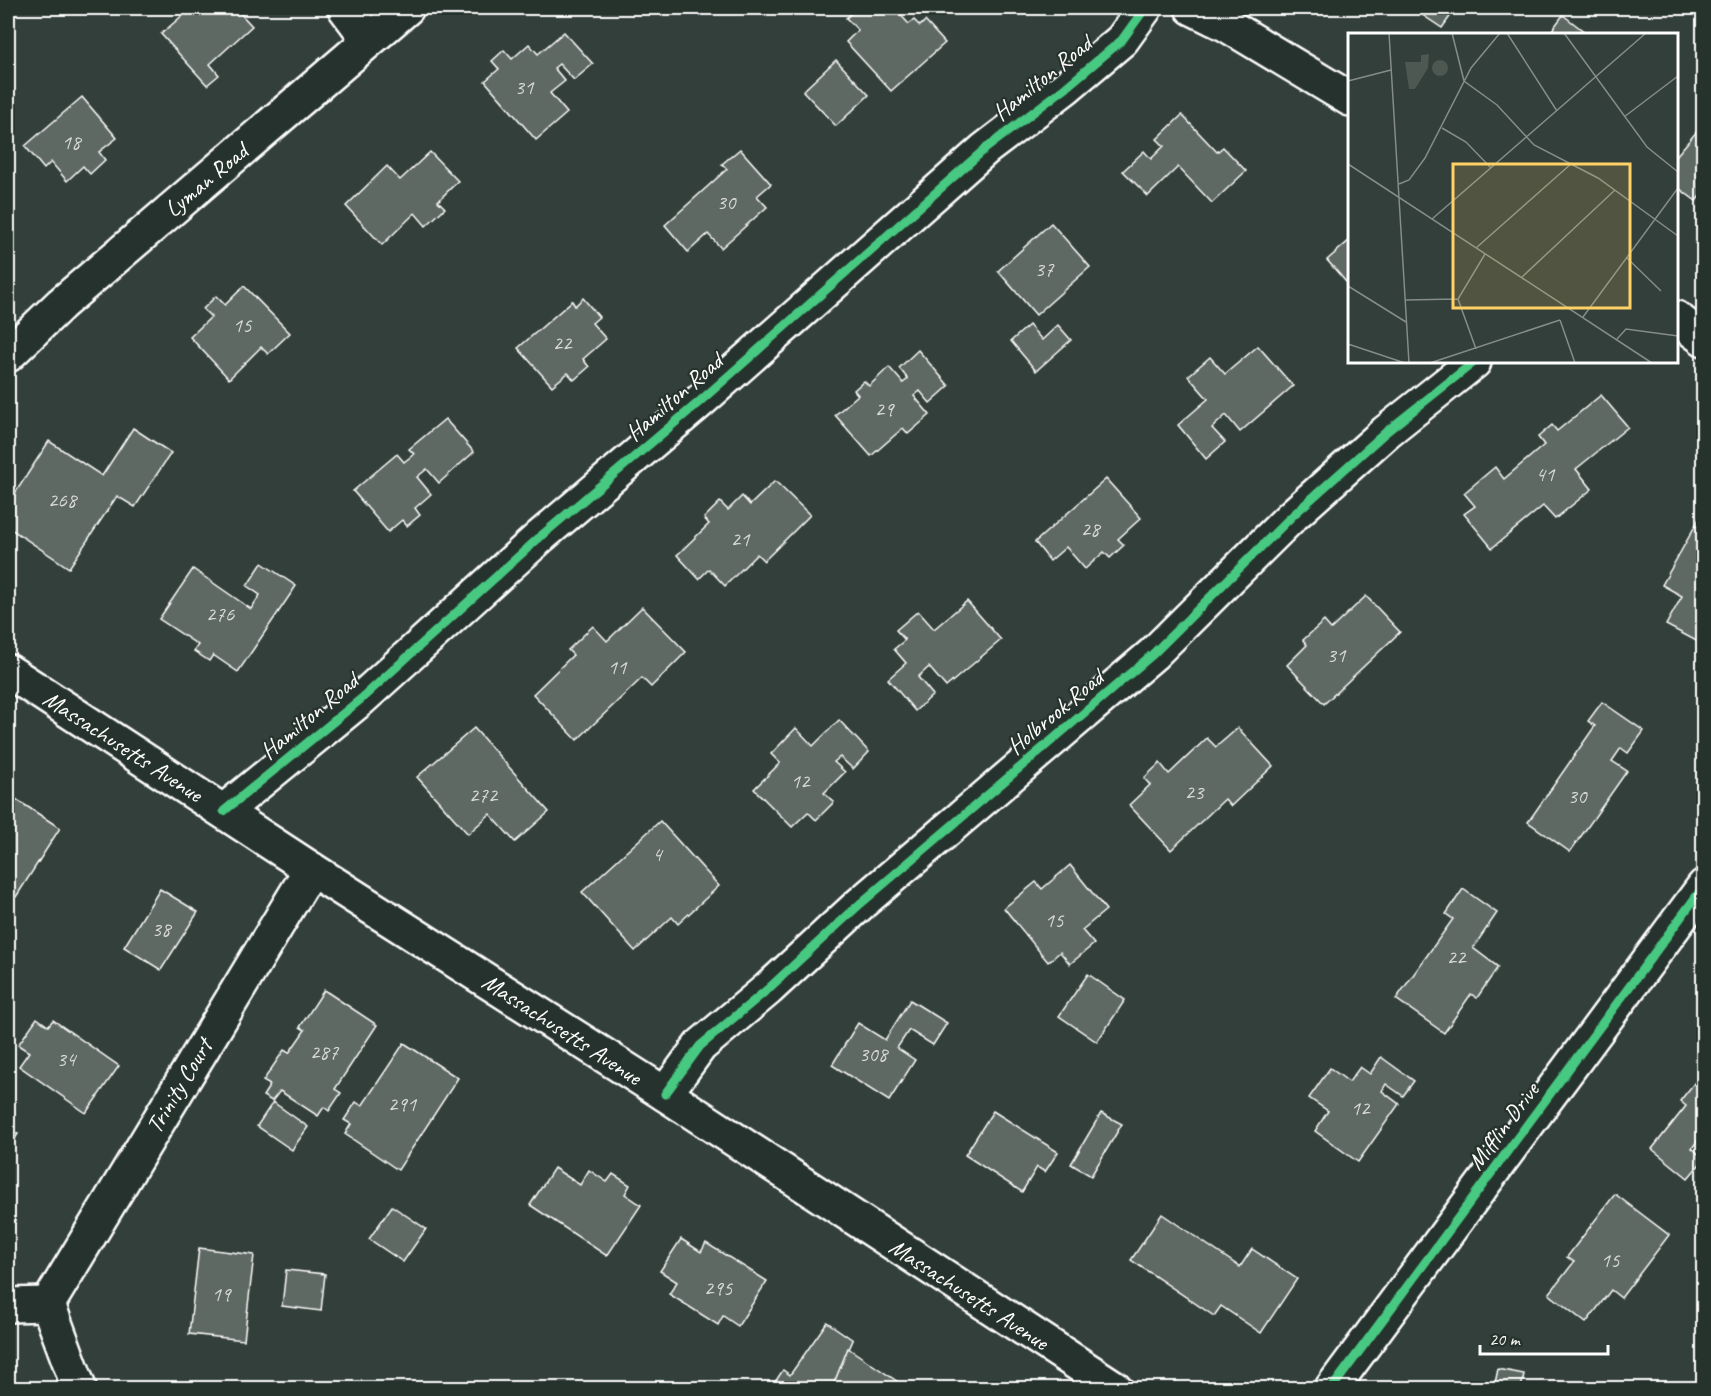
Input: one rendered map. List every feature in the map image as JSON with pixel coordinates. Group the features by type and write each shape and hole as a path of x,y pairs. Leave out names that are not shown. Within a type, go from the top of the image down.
{"street":[{"path":"345,8 369,40"},
{"name":"Lyman Road","path":"8,356 61,304 407,8"},
{"name":"Hamilton Road","path":"224,811 361,699 541,536 698,403 985,149 1065,88 1122,40 1145,8"},
{"path":"1191,8 1227,25 1348,98"},
{"path":"1678,319 1704,339"},
{"name":"Holbrook Road","path":"665,1094 700,1046 768,989 860,903 1153,654 1291,517 1386,432 1473,363"},
{"name":"Massachusetts Avenue","path":"8,671 311,869 665,1094 1104,1386"},
{"name":"Trinity Court","path":"48,1304 311,869"},
{"name":"Mifflin Drive","path":"1332,1389 1698,907"},
{"path":"8,1305 48,1304 79,1389"}],"building":[{"path":"191,8 246,8 240,13 252,26 210,64 219,75 207,85 161,34"},
{"path":"857,8 876,8 880,11 884,8 894,8 909,24 914,20 920,26 925,21 945,43 891,91 846,42 858,30 846,18"},
{"path":"1412,8 1456,8 1442,28"},
{"path":"1563,15 1585,32 1584,33 1550,33"},
{"path":"564,32 593,64 574,80 559,64 554,68 565,81 550,93 567,113 536,140 485,81 499,69 492,61 504,50 512,59 529,44 538,54"},
{"path":"836,60 869,95 836,126 803,91"},
{"path":"82,97 117,138 99,152 105,160 90,174 83,166 67,181 51,162 44,169 25,146"},
{"path":"1182,115 1217,152 1223,147 1246,171 1212,203 1178,167 1148,196 1123,171 1144,151 1151,159 1164,146 1157,139"},
{"path":"1704,123 1704,191 1696,201 1678,188 1678,154"},
{"path":"740,149 771,184 757,196 767,207 721,248 708,234 688,252 665,225 727,169 722,164"},
{"path":"430,152 458,181 438,201 445,208 426,226 415,213 382,245 346,206 387,166 400,180"},
{"path":"1051,223 1090,267 1036,315 998,271"},
{"path":"1348,242 1348,280 1346,282 1327,260"},
{"path":"244,286 290,333 268,354 261,347 229,379 190,337 211,317 203,309 216,296 225,305"},
{"path":"583,298 599,317 592,323 606,339 583,359 589,367 574,380 568,373 552,386 518,348 572,301 575,306"},
{"path":"1029,325 1042,340 1058,325 1071,340 1036,371 1011,341"},
{"path":"1258,346 1293,386 1240,432 1226,415 1212,428 1225,442 1206,459 1178,425 1208,399 1188,376 1210,357 1225,374"},
{"path":"918,350 949,386 930,403 920,391 914,396 930,415 908,434 903,428 871,456 835,415 858,395 854,390 864,381 869,386 889,367 903,383 908,379 899,368"},
{"path":"1601,395 1628,427 1576,469 1592,489 1555,519 1543,506 1492,548 1464,514 1475,506 1464,493 1495,467 1504,479 1544,445 1538,437 1552,425 1557,431"},
{"path":"445,419 474,452 439,483 427,469 417,477 431,494 415,508 420,515 407,526 402,520 388,532 353,491 397,454 404,462 414,454 409,449"},
{"path":"133,428 171,453 135,507 117,496 69,568 8,527 8,504 49,441 102,476"},
{"path":"1106,479 1141,518 1118,539 1124,545 1110,558 1104,552 1085,569 1066,547 1050,561 1035,542"},
{"path":"775,481 810,515 764,561 757,554 725,586 709,569 699,579 677,555 709,524 704,518 720,502 728,510 742,496 750,505"},
{"path":"1704,510 1704,645 1666,625 1682,596 1662,585"},
{"path":"262,563 296,586 238,672 213,655 209,661 194,651 198,645 159,619 193,569 251,609 260,595 247,586"},
{"path":"1366,596 1400,632 1324,704 1287,665 1307,645 1303,640 1324,621 1331,629"},
{"path":"967,601 1001,640 946,687 929,667 918,677 933,695 915,711 888,679 906,663 894,649 905,640 896,630 918,611 934,629"},
{"path":"642,607 686,652 651,687 642,678 577,740 533,694 573,655 568,650 593,626 607,641"},
{"path":"1602,702 1644,731 1628,753 1621,748 1612,761 1627,771 1570,852 1528,822 1595,726 1588,721"},
{"path":"839,720 869,752 853,769 840,757 834,762 845,772 824,793 834,802 816,820 808,812 792,827 754,789 780,763 771,754 796,728 813,746"},
{"path":"474,728 549,812 515,842 490,814 468,834 417,777"},
{"path":"1238,728 1273,766 1231,806 1225,799 1171,850 1129,805 1150,785 1144,778 1160,763 1169,774 1207,738 1216,747"},
{"path":"8,794 60,828 16,897 8,892"},
{"path":"660,821 719,886 678,924 672,917 635,951 582,892"},
{"path":"1070,865 1106,910 1082,930 1094,944 1070,964 1060,952 1048,962 1004,908 1036,882 1042,889"},
{"path":"160,889 198,912 161,970 124,947"},
{"path":"1463,889 1497,913 1473,948 1498,967 1477,998 1471,994 1444,1033 1396,999 1453,919 1446,914"},
{"path":"1088,974 1125,1000 1097,1042 1059,1016"},
{"path":"324,990 377,1025 335,1089 341,1093 329,1111 324,1107 318,1116 280,1091 272,1101 263,1096 270,1085 263,1081 284,1050 289,1053 305,1030 300,1027"},
{"path":"910,1000 947,1023 933,1045 909,1030 897,1048 915,1060 889,1101 832,1065 858,1023 885,1040"},
{"path":"37,1018 48,1026 53,1020 119,1066 86,1113 19,1066 29,1052 18,1045"},
{"path":"404,1043 458,1078 398,1170 345,1134 351,1124 344,1120 356,1102 362,1106"},
{"path":"1381,1057 1414,1081 1403,1096 1386,1084 1382,1091 1399,1104 1358,1162 1315,1131 1328,1111 1309,1098 1330,1068 1349,1082 1360,1067 1370,1074"},
{"path":"1695,1082 1701,1087 1704,1084 1704,1145 1698,1140 1692,1148 1704,1159 1688,1178 1652,1149 1686,1106 1680,1101"},
{"path":"273,1102 308,1127 292,1150 257,1126"},
{"path":"993,1111 1058,1152 1045,1172 1037,1167 1022,1192 965,1155"},
{"path":"1101,1113 1122,1124 1091,1176 1071,1164"},
{"path":"8,1128 18,1134 8,1150"},
{"path":"554,1168 580,1185 589,1170 607,1182 613,1174 630,1185 625,1194 641,1205 607,1256 530,1205"},
{"path":"1615,1194 1669,1235 1621,1298 1611,1290 1586,1323 1549,1294 1574,1262 1567,1257"},
{"path":"392,1206 426,1229 403,1262 369,1239"},
{"path":"1162,1214 1240,1267 1252,1249 1297,1279 1261,1333 1221,1306 1214,1316 1131,1260"},
{"path":"681,1239 701,1252 706,1243 767,1281 738,1326 723,1316 718,1325 669,1294 677,1282 660,1271"},
{"path":"199,1248 254,1255 244,1340 189,1334"},
{"path":"286,1270 325,1274 321,1311 282,1306"},
{"path":"827,1322 853,1340 832,1388 771,1388 783,1370 790,1375"},
{"path":"848,1348 907,1388 832,1388"},
{"path":"1498,1369 1524,1374 1521,1388 1494,1388"}],"cycle path":[{"path":"224,811 361,699 541,536 698,403 985,149 1065,88 1122,40 1145,8"},
{"path":"665,1094 700,1046 768,989 860,904 1153,654 1291,517 1386,432 1473,363"},
{"path":"1332,1388 1704,886"}]}
